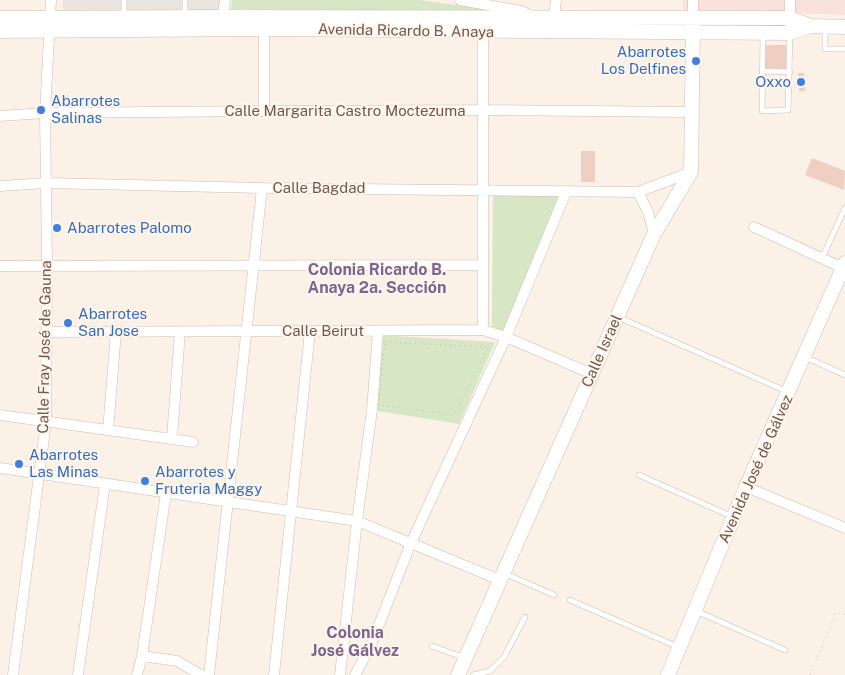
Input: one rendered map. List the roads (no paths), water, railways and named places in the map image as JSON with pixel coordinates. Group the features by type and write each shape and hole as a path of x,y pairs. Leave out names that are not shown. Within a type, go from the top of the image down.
{"main road":[{"name":"Avenida Ricardo B. Anaya","path":"0,31 49,23 124,17 141,23 185,17 264,30 483,32 535,25 554,18 692,25 763,33 790,33 811,26"},
{"name":"Avenida Ricardo B. Anaya","path":"0,18 49,23 535,25 692,25 790,18 811,26 845,28"},
{"path":"691,172 692,25"},
{"name":"Calle Israel","path":"458,675 654,234 691,172"},
{"name":"Avenida José de Gálvez","path":"668,675 746,487 844,266"}],"street":[{"name":"Calle Fray José de Gauna","path":"13,675 46,422 47,265 45,113 50,0"},
{"path":"222,23 225,0"},
{"path":"460,0 521,5 535,25"},
{"path":"554,18 556,0"},
{"path":"692,25 693,0"},
{"path":"790,0 790,33"},
{"path":"264,30 264,111"},
{"path":"483,32 483,330"},
{"name":"Calle Margarita Castro Moctezuma","path":"0,116 45,113 264,111 483,110 691,112"},
{"name":"Calle Bagdad","path":"0,186 46,183 262,188 638,192 691,172"},
{"path":"209,675 262,188"},
{"path":"355,675 371,645 411,543 506,337 566,192"},
{"path":"638,192 648,212 654,234"},
{"path":"754,226 822,258 844,266"},
{"path":"0,266 483,266"},
{"name":"Calle Beirut","path":"46,332 483,330 506,337 592,374"},
{"path":"274,675 310,331"},
{"path":"340,675 357,521 372,410 378,331"},
{"path":"108,430 116,332"},
{"path":"172,438 180,332"},
{"path":"0,415 193,442"},
{"path":"0,468 357,521 502,577"},
{"path":"78,675 105,484"},
{"path":"746,487 845,528"},
{"path":"137,675 142,656 166,493"},
{"path":"142,656 178,661 201,675"}],"lane":[{"path":"124,0 124,17"},
{"path":"185,0 185,17"},
{"path":"825,27 825,49 845,49"},
{"path":"763,33 762,111 788,110 790,33"},
{"path":"762,72 790,72"},
{"path":"822,258 845,208"},
{"path":"618,316 789,392"},
{"path":"804,357 845,375"},
{"path":"640,475 734,518"},
{"path":"502,577 554,595"},
{"path":"570,600 680,648"},
{"path":"694,610 785,650"},
{"path":"473,675 490,671 504,657 525,617"},
{"path":"432,646 466,658"}],"place":[{"name":"Abarrotes Los Delfines","path":"696,61"},
{"name":"Oxxo","path":"801,82"},
{"name":"Abarrotes Salinas","path":"41,110"},
{"name":"Abarrotes Palomo","path":"57,228"},
{"name":"Abarrotes San Jose","path":"68,323"},
{"name":"Abarrotes Las Minas","path":"19,464"},
{"name":"Abarrotes y Fruteria Maggy","path":"145,481"}],"district":[{"name":"Colonia Ricardo B. Anaya 2a. Sección","path":"377,279"},
{"name":"Colonia José Gálvez","path":"355,642"}]}
